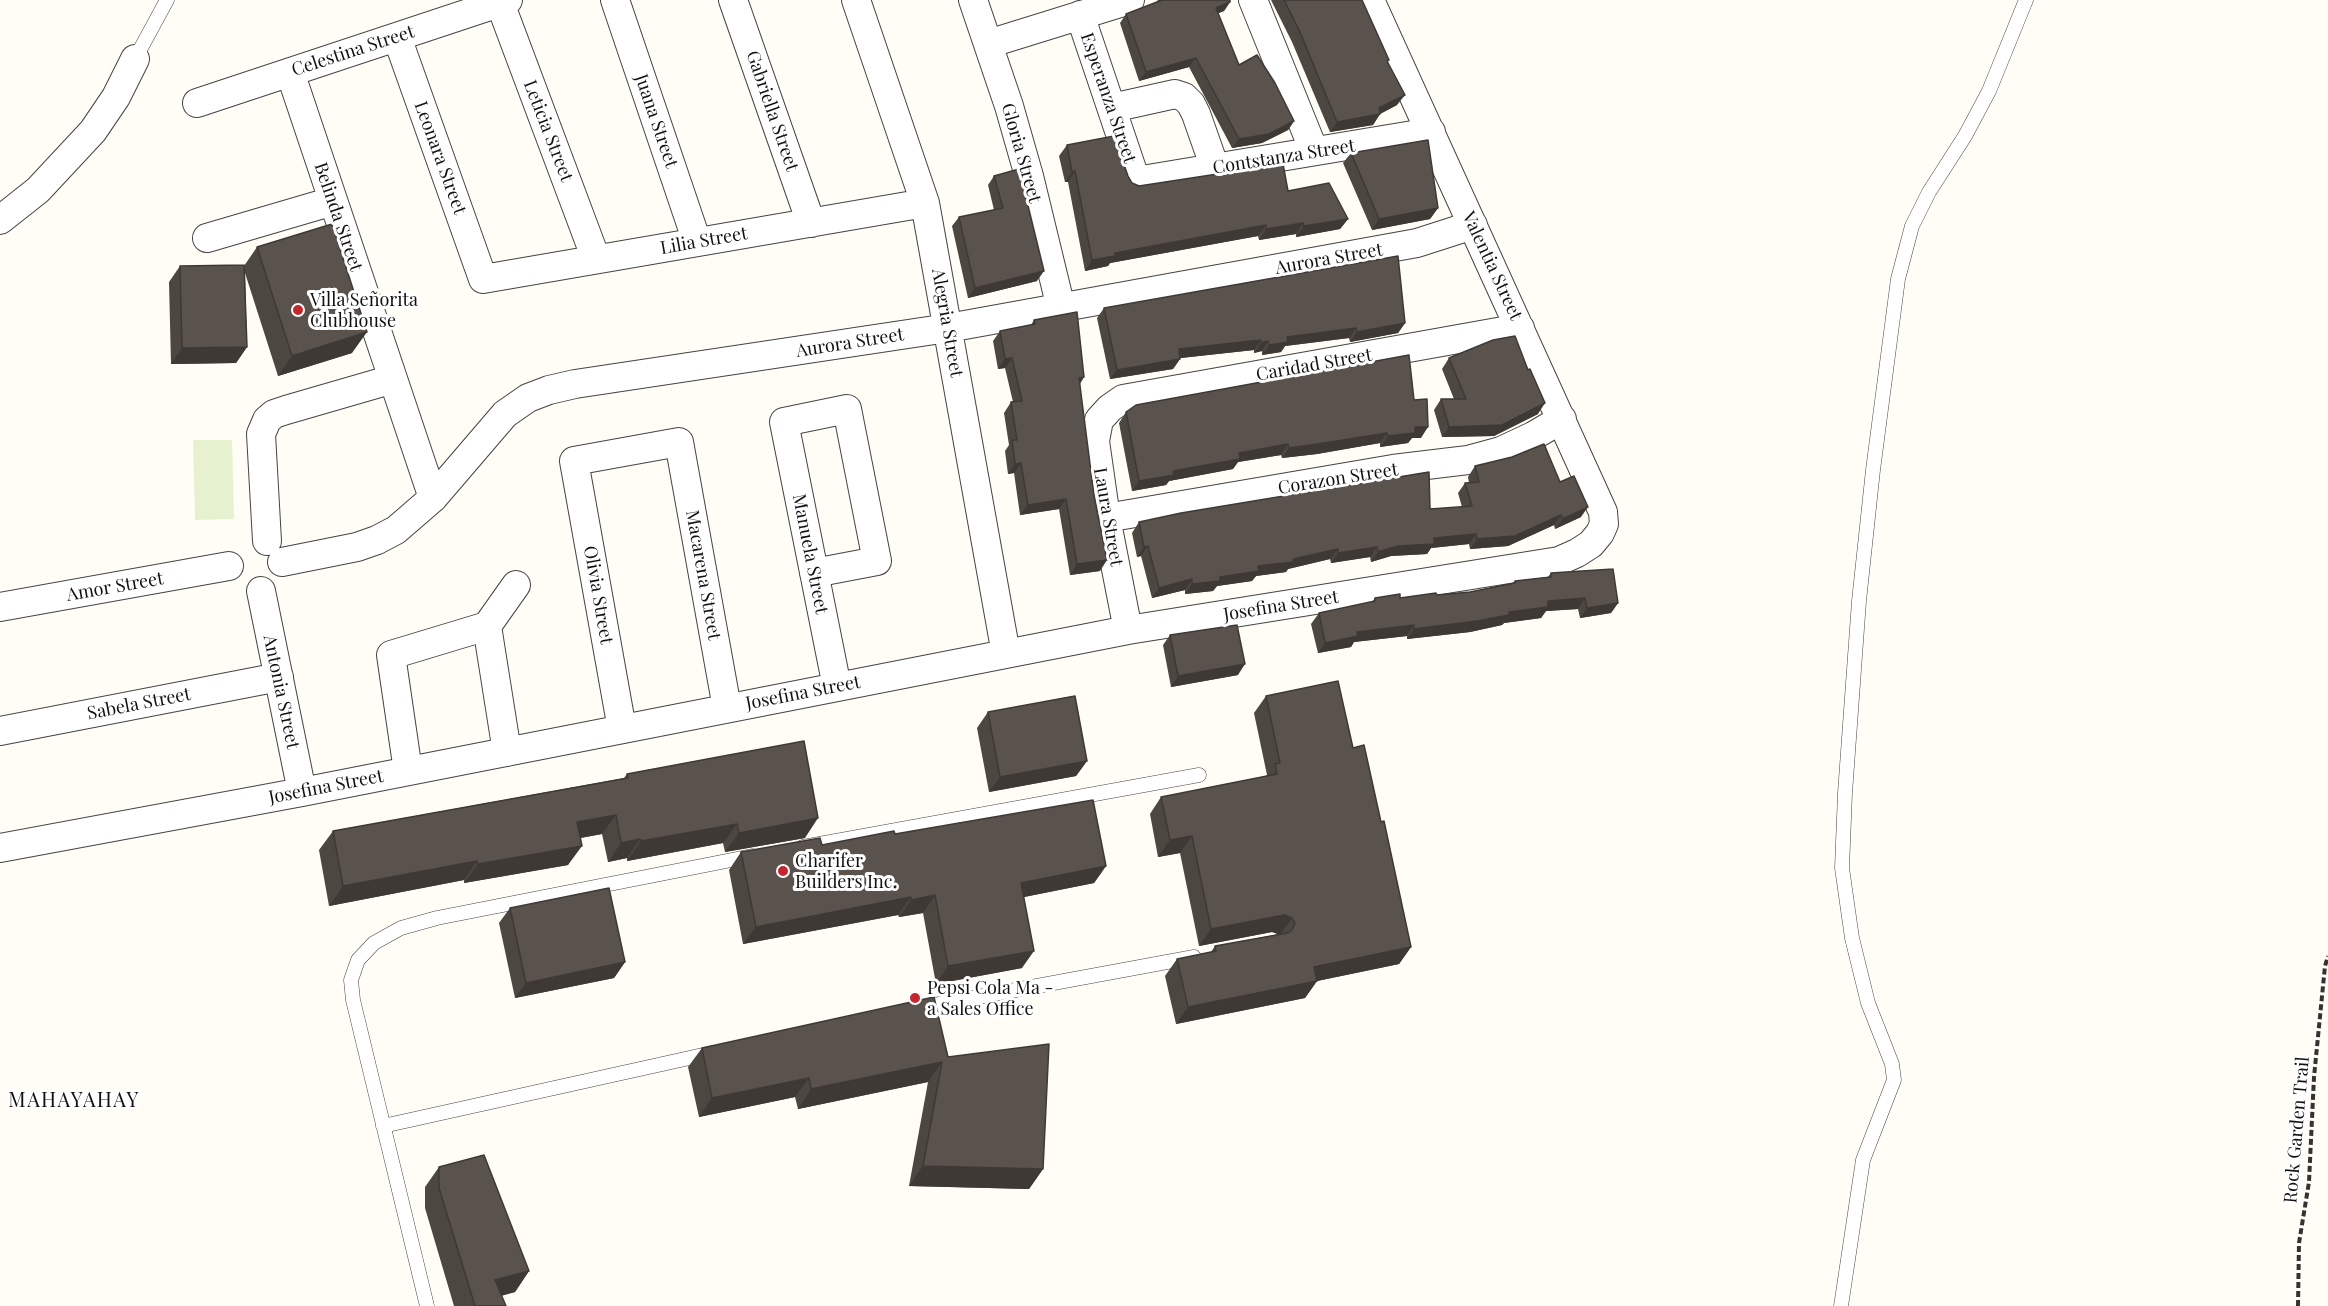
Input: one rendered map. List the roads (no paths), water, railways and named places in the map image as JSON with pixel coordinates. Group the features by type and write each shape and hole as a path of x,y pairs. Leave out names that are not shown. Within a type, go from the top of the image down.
{"street":[{"name":"Juana Street","path":"615,0 697,242"},
{"name":"Gabriella Street","path":"733,0 811,223"},
{"name":"Alegria Street","path":"856,0 925,203 1006,654"},
{"name":"Gloria Street","path":"973,0 1029,176 1061,308"},
{"path":"988,44 1130,0"},
{"path":"1253,0 1314,151"},
{"name":"Valentia Street","path":"1370,0 1603,512 1604,524 1600,534"},
{"name":"Celestina Street","path":"197,103 504,1"},
{"name":"Leticia Street","path":"504,1 596,259"},
{"name":"Esperanza Street","path":"1080,15 1136,181"},
{"name":"Leonara Street","path":"397,37 483,279"},
{"path":"0,220 38,190 93,131 116,97 135,59"},
{"name":"Belinda Street","path":"290,72 433,498"},
{"path":"1112,108 1175,94 1184,97 1196,114 1215,168"},
{"name":"Contstanza Street","path":"1136,181 1431,132"},
{"path":"207,238 333,201"},
{"name":"Lilia Street","path":"483,279 925,203"},
{"name":"Aurora Street","path":"274,551 357,547 396,530 433,498 506,414 528,398 549,390 575,384 948,328 1061,308 1417,243 1473,225"},
{"name":"Caridad Street","path":"1110,408 1123,399 1520,328"},
{"path":"274,551 258,539 241,543 235,549 230,566 234,580 246,589 261,591 274,584 282,570 274,551 261,434 267,420 274,414 286,410 393,379"},
{"name":"Laura Street","path":"1110,408 1099,420 1095,441 1106,518 1128,630"},
{"name":"Manuela Street","path":"814,573 877,561 847,409 784,422 814,573 837,687"},
{"name":"Corazon Street","path":"1106,518 1393,469 1468,460 1501,452 1562,419"},
{"name":"Macarena Street","path":"574,461 679,442 727,708"},
{"name":"Olivia Street","path":"574,461 622,729"},
{"name":"Josefina Street","path":"0,848 302,792 1128,630 1559,561 1591,544 1600,534"},
{"name":"Amor Street","path":"0,607 230,566"},
{"path":"408,771 391,655 487,626 516,585"},
{"name":"Antonia Street","path":"261,591 302,792"},
{"path":"487,626 507,752"},
{"name":"Sabela Street","path":"0,731 279,677"}],"lane":[{"path":"135,59 167,0"},
{"path":"1841,1306 1863,1160 1894,1080 1892,1064 1868,1003 1852,938 1842,868 1859,601 1873,470 1899,279 1912,225 1989,91 2026,0"},
{"path":"786,850 1199,775"},
{"path":"427,1306 353,1000 351,980 358,960 374,943 401,928 436,918 763,854"},
{"path":"907,1010 1207,954"},
{"path":"383,1126 724,1050"}],"place":[{"name":"Villa Señorita Clubhouse","path":"298,310"},
{"name":"Charifer Builders Inc.","path":"783,871"},
{"name":"Pepsi Cola Ma - a Sales Office","path":"915,998"}],"district":[{"name":"MAHAYAHAY","path":"74,1101"}]}
